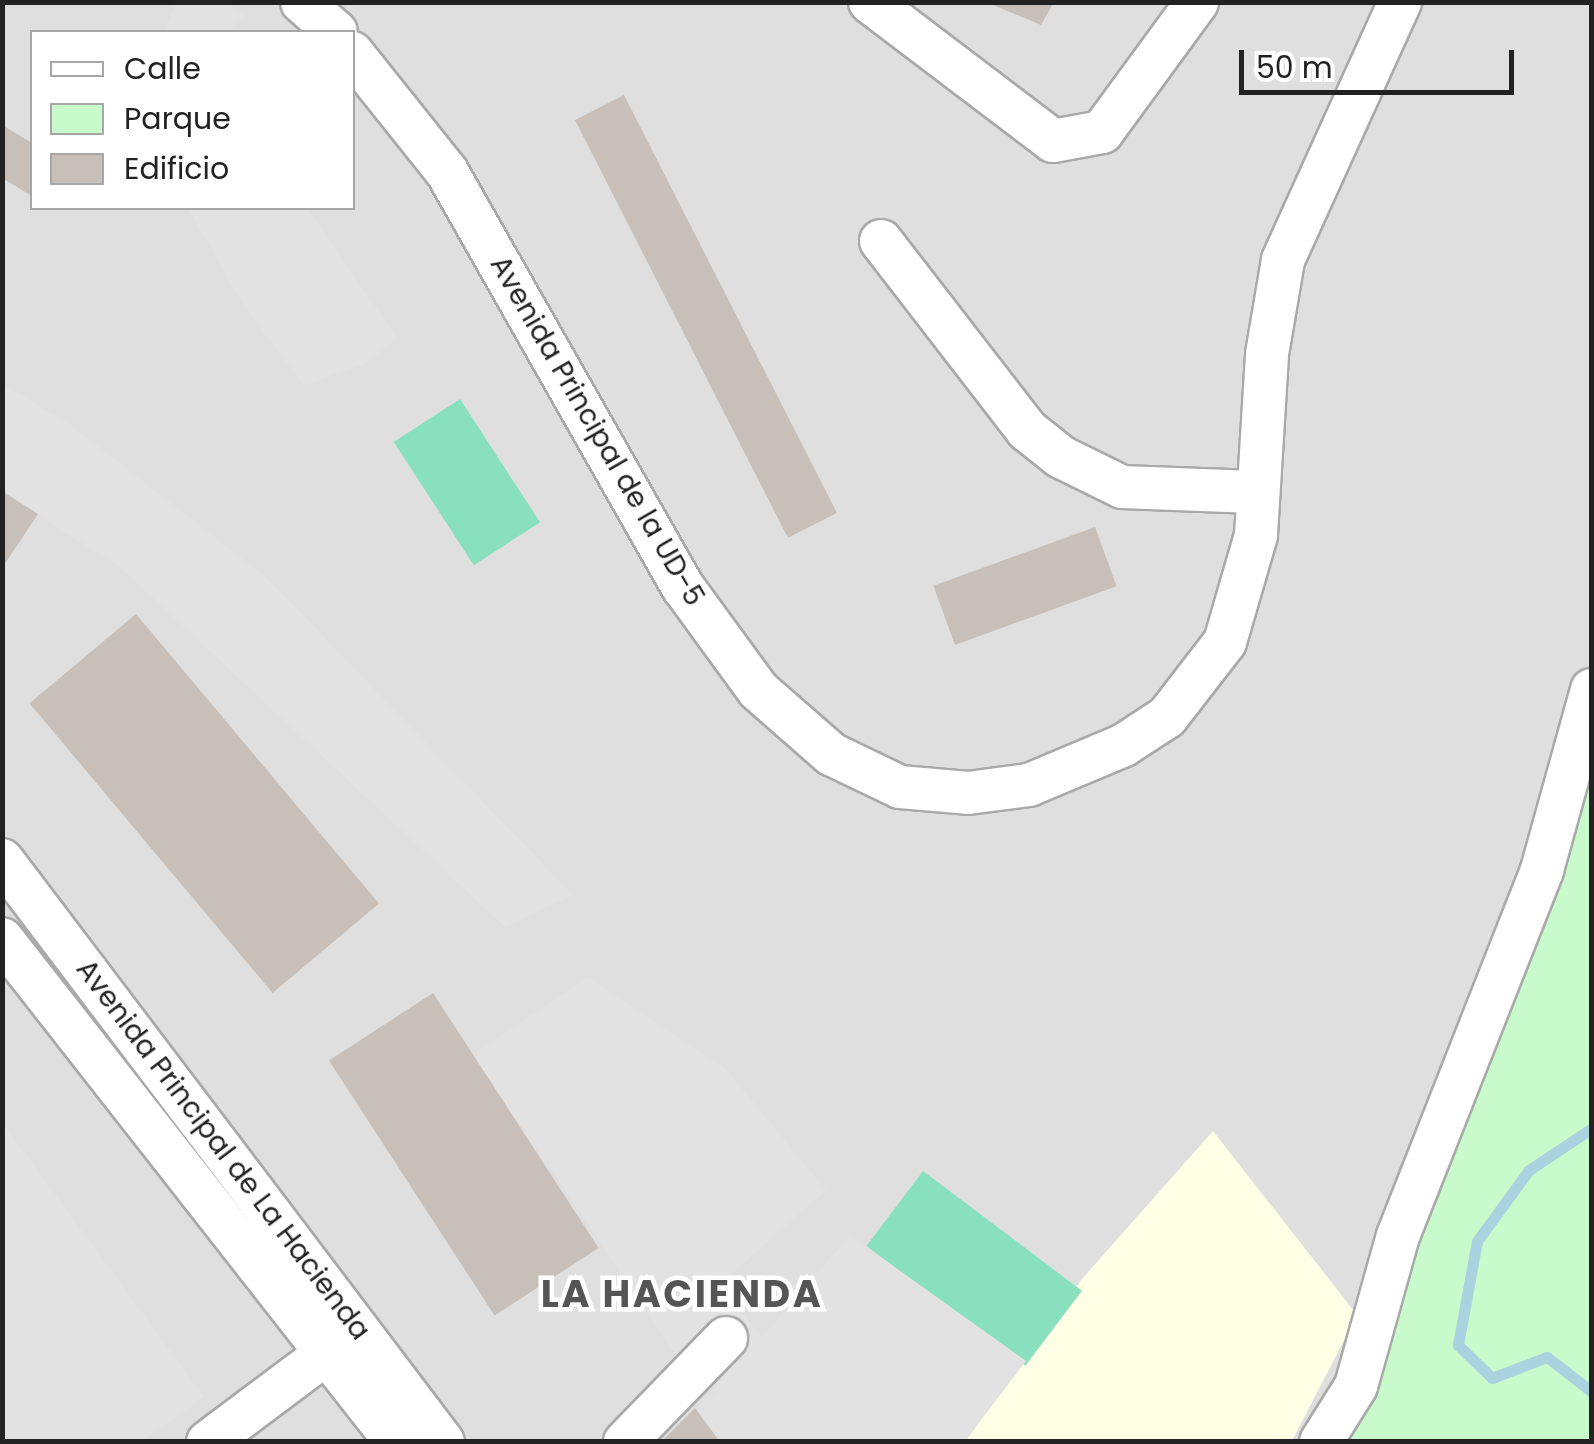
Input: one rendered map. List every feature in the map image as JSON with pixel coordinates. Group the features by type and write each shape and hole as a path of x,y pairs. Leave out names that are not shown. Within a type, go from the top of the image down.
{"street":[{"path":"302,2 334,30"},
{"path":"870,2 1053,141 1102,132 1197,2"},
{"name":"Avenida Principal de la UD-5","path":"355,58 447,172 683,587 758,690 832,754 900,788 1029,786 1078,770 1167,717 1224,642 1246,590 1283,260 1400,2"},
{"path":"881,241 1027,430 1061,457 1122,488 1255,492"},
{"path":"1320,1442 1356,1386 1398,1236 1542,870 1592,690"},
{"name":"Avenida Principal de La Hacienda","path":"2,860 343,1341 396,1442"},
{"name":"Avenida Principal de La Hacienda","path":"2,939 343,1341 443,1442"},
{"path":"624,1442 726,1338"},
{"path":"208,1442 343,1341"}],"shaded area":[{"path":"3,3 1591,3 1591,1441 3,1441"},
{"path":"176,3 227,3 246,14 229,30 166,30"},
{"path":"189,210 308,210 397,338 365,364 304,385 245,308"},
{"path":"3,384 72,426 268,579 573,895 505,927 122,569 3,491"},
{"path":"589,977 724,1067 826,1190 720,1284 762,1338 850,1235 1026,1361 965,1441 720,1441 695,1408 715,1393 689,1374 473,1055"},
{"path":"2,1122 204,1397 143,1441 3,1441"},
{"path":"1213,1131 1357,1315 1292,1441 965,1442 1082,1279"}],"green space":[{"path":"460,399 540,522 474,565 394,442"},
{"path":"1591,660 1591,1441 1314,1442 1495,996"},
{"path":"923,1171 1082,1291 1025,1366 866,1246"}],"building":[{"path":"986,2 1054,2 1041,25"},
{"path":"624,95 837,513 788,538 575,120"},
{"path":"2,125 30,142 30,195 2,178"},
{"path":"2,491 38,514 2,568"},
{"path":"1095,527 1117,586 955,645 933,586"},
{"path":"136,614 379,904 272,993 30,703"},
{"path":"433,993 599,1248 495,1315 329,1061"},
{"path":"695,1408 720,1442 661,1442"}],"waterway":[{"path":"1592,1128 1529,1170 1477,1241 1458,1345 1492,1378 1547,1357 1592,1392"}],"district":[{"name":"LA HACIENDA","path":"682,1294"}]}
